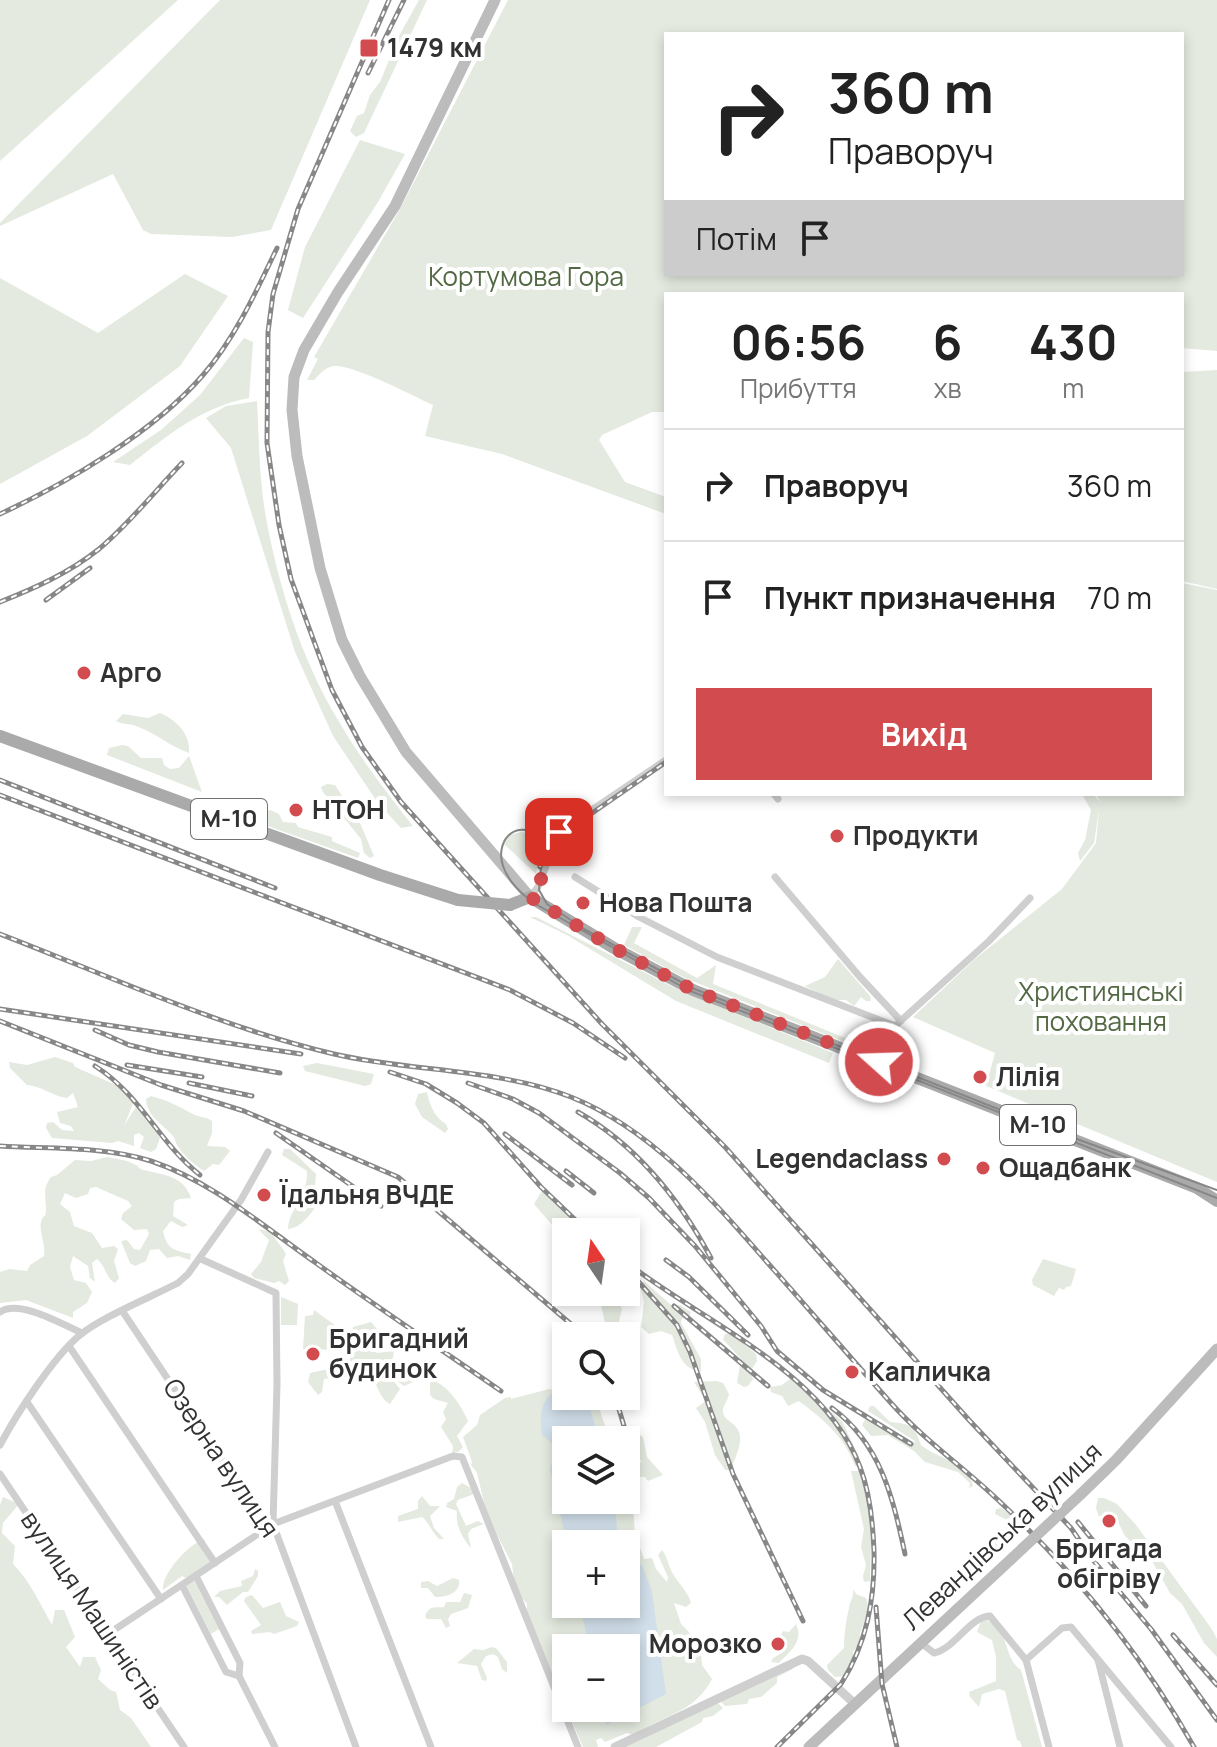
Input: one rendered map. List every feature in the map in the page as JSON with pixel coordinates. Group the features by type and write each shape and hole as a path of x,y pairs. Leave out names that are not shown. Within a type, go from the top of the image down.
{"main road":[{"path":"495,0 395,206 304,350 294,377 292,410 297,456 320,568 342,640 406,752 530,897"},
{"name":"М-10","path":"0,736 380,875 458,900 510,905 530,897 614,948 693,990 1197,1188 1217,1201"},
{"name":"М-10","path":"1197,1188 1217,1190"},
{"name":"Левандівська вулиця","path":"809,1747 1116,1460 1217,1349"}],"street":[{"path":"530,897 538,887 559,832 664,761"},
{"path":"575,877 639,917 717,957 898,1024"},
{"path":"775,877 898,1024"},
{"path":"878,1063 898,1024 989,941 1030,898"},
{"path":"0,1445 27,1402 82,1333 178,1283 201,1259 241,1200 268,1152"},
{"path":"201,1259 276,1293 273,1524"},
{"path":"0,1312 14,1307 82,1333"},
{"name":"Озерна вулиця","path":"123,1312 256,1511 273,1524 356,1747"},
{"path":"69,1346 215,1563"},
{"path":"27,1402 161,1599"},
{"path":"108,1634 273,1524 453,1456 462,1457 578,1747"},
{"name":"вулиця Машиністів","path":"0,1474 184,1747"},
{"path":"335,1501 431,1747"},
{"path":"196,1576 240,1663 239,1676 275,1747"},
{"path":"182,1585 226,1672 239,1676"},
{"path":"921,1643 934,1653 945,1651 981,1618 990,1616 1026,1660 1049,1747"},
{"path":"1026,1660 1067,1626 1071,1627 1171,1747"},
{"path":"1098,1658 1120,1747"},
{"path":"615,1747 802,1659 816,1667 855,1704"}],"green space":[{"path":"0,0 178,0 0,161"},
{"path":"220,0 370,0 271,230 232,237 151,234 143,230 113,174 0,226 0,223"},
{"path":"419,0 427,0 364,133 356,137 350,131 357,116 364,113 370,95 380,82 399,36"},
{"name":"Кортумова Гора","path":"508,0 1217,0 1217,351 1184,348 1184,292 664,292 664,412 652,412 602,435 599,440 625,482 664,496 664,513 502,454 425,436 433,405 343,367 325,369 314,380 307,380 318,359 314,357 400,209"},
{"path":"360,140 405,154 378,202 303,318 288,310 305,247"},
{"path":"185,274 228,296 180,366 87,436 0,484 0,278 98,333"},
{"path":"244,338 253,342 249,398 200,416 171,433 130,465 113,462 161,430 200,395"},
{"path":"1217,370 1217,589 1184,581 1184,372"},
{"path":"257,401 265,512 292,619 313,672 346,734 413,826 401,828 378,803 333,736 295,652 231,448 206,418 226,406"},
{"name":"Християнські поховання","path":"1184,583 1217,590 1217,1182 986,1086 995,1053 913,1017 975,959 1062,889 1096,843 1099,810 1094,843 1080,861 1078,853 1085,840 1091,810 1083,796 1095,796 1100,802 1097,796 1184,796"},
{"path":"160,713 182,729 188,740 189,753 143,729 116,721 123,714 148,718"},
{"path":"128,746 141,758 162,758 164,765 170,769 179,768 189,756 202,792 107,755 109,748"},
{"path":"335,785 360,823 374,856 370,858 364,853 361,839 323,792 321,787"},
{"path":"270,810 279,814 283,822 296,823 298,827 332,837 332,841 360,853 358,858 248,819 251,815"},
{"path":"521,832 534,834 540,840 536,874 504,844 510,835"},
{"path":"530,917 536,917 681,991 833,1053 829,1063 676,1001 567,935"},
{"path":"632,927 642,927 634,943 697,978 716,965 713,984 872,1049 872,1053 687,979 624,945"},
{"path":"838,959 871,1001 861,997 854,1006 846,1000 833,1000 805,986 825,977"},
{"path":"55,1057 116,1085 134,1101 124,1126 137,1105 143,1109 160,1138 156,1149 151,1152 140,1148 144,1137 139,1133 134,1135 134,1146 118,1141 52,1138 46,1128 47,1123 53,1122 62,1130 74,1131 71,1126 60,1123 57,1112 78,1107 73,1093 67,1098 27,1085 10,1068 9,1062 27,1065"},
{"path":"317,1063 374,1074 371,1084 365,1086 305,1071 303,1066"},
{"path":"427,1092 433,1110 446,1124 448,1129 445,1133 422,1117 415,1104 418,1094"},
{"path":"151,1096 212,1121 207,1146 225,1147 230,1151 219,1165 213,1164 204,1171 187,1158 173,1136 149,1111 146,1099"},
{"path":"284,1149 290,1149 316,1174 315,1186 321,1196 303,1222 288,1229 305,1188 307,1171 282,1155"},
{"path":"108,1157 172,1178 184,1185 191,1198 174,1202 173,1216 188,1225 182,1227 171,1221 163,1231 169,1246 191,1254 190,1260 178,1256 167,1258 159,1249 150,1250 146,1261 135,1266 130,1263 121,1241 127,1240 134,1249 140,1250 149,1234 147,1229 134,1230 121,1219 132,1206 128,1201 96,1187 76,1198 65,1193 60,1204 70,1212 74,1226 92,1233 102,1248 114,1246 118,1249 114,1261 119,1278 115,1283 112,1281 97,1259 92,1263 95,1282 90,1278 88,1266 73,1256 70,1267 74,1280 86,1283 92,1292 87,1303 73,1312 73,1318 26,1300 0,1303 0,1272 10,1269 27,1271 30,1265 44,1256 41,1222 46,1212 45,1189 48,1181 75,1160 91,1161"},
{"path":"543,1189 560,1202 570,1218 552,1218 552,1225 534,1204"},
{"path":"258,1229 272,1232 286,1254 283,1261 289,1281 285,1285 279,1281 274,1283 254,1278 251,1274 261,1262 269,1240"},
{"path":"1043,1259 1076,1269 1071,1286 1064,1290 1059,1288 1054,1296 1033,1285 1032,1280"},
{"path":"644,1281 671,1305 680,1305 691,1312 689,1317 682,1318 681,1323 701,1359 701,1371 685,1363 672,1335 661,1331 649,1334 641,1327 644,1302 640,1286"},
{"path":"281,1297 298,1304 297,1325 281,1325"},
{"path":"601,1306 620,1306 619,1322 605,1322"},
{"path":"314,1310 343,1331 343,1350 303,1349 305,1316 313,1315"},
{"path":"371,1322 383,1336 380,1341 363,1335 362,1340 377,1353 394,1351 392,1362 413,1362 411,1372 422,1368 427,1376 404,1386 396,1380 400,1389 390,1404 366,1372 349,1379 346,1375 353,1327"},
{"path":"730,1333 756,1354 757,1361 750,1372 753,1379 748,1386 737,1383 741,1359 723,1339 725,1334"},
{"path":"333,1368 346,1371 340,1377 324,1379 322,1392 318,1395 308,1382 310,1373"},
{"path":"791,1378 842,1421 859,1457 859,1464 855,1466 839,1437 817,1415 799,1401 788,1406 782,1396 771,1392 770,1387 782,1385"},
{"path":"435,1381 451,1393 468,1421 457,1436 463,1447 458,1452 452,1453 453,1446 441,1427 446,1419 443,1412 448,1403 430,1395 430,1383"},
{"path":"694,1382 723,1383 729,1394 723,1408 724,1415 736,1427 740,1437 731,1470 725,1470 715,1455 705,1422 696,1408 706,1401"},
{"path":"549,1389 552,1390 552,1410 600,1410 605,1426 552,1426 552,1514 634,1514 635,1530 552,1530 552,1618 640,1618 640,1548 644,1559 652,1558 656,1569 667,1582 668,1577 658,1555 662,1550 691,1603 686,1607 674,1603 681,1624 701,1652 702,1665 712,1679 697,1699 687,1706 634,1735 627,1733 605,1742 601,1738 596,1740 598,1747 583,1747 572,1722 640,1722 640,1634 552,1634 552,1675 527,1617 527,1604 515,1589 512,1564 487,1515 477,1473 471,1465 463,1437 477,1425 480,1415 505,1398"},
{"path":"870,1406 874,1406 890,1422 910,1426 921,1445 959,1466 971,1478 973,1486 969,1488 970,1483 958,1472 925,1462 914,1451 888,1435 871,1436 862,1425 866,1418 912,1446 915,1441 868,1411"},
{"path":"640,1435 647,1457 663,1475 648,1481 640,1477"},
{"path":"851,1471 863,1471 872,1504 870,1581 864,1582 866,1565 861,1547 864,1529"},
{"path":"462,1483 474,1494 458,1500 456,1504 466,1526 478,1521 484,1524 471,1529 468,1534 471,1548 460,1531 457,1511 446,1507"},
{"path":"422,1496 430,1506 440,1506 430,1516 434,1528 444,1539 439,1539 422,1517 398,1522 398,1516 418,1509"},
{"path":"3,1497 19,1504 3,1523 2,1533 15,1546 13,1564 30,1586 52,1625 55,1610 64,1610 75,1637 66,1647 80,1667 83,1657 95,1657 101,1670 98,1679 116,1692 120,1710 131,1718 151,1747 0,1747 0,1505"},
{"path":"1098,1498 1117,1504 1136,1525 1211,1628 1217,1639 1217,1657 1204,1643 1182,1604 1170,1593 1152,1561 1125,1536 1118,1522 1106,1511 1099,1517 1096,1508"},
{"path":"1001,1508 1023,1528 1017,1539 995,1547 991,1543 994,1539 1008,1535 1013,1527 1009,1521 995,1514 996,1509"},
{"path":"204,1539 211,1562 186,1578 182,1576 163,1590 166,1576 177,1560"},
{"path":"255,1569 258,1576 248,1592 243,1592 227,1605 219,1597 214,1597 220,1591 242,1586 241,1581 253,1576"},
{"path":"453,1578 459,1580 459,1585 448,1595 435,1597 428,1588 421,1588 421,1582 428,1581 437,1586"},
{"path":"194,1580 219,1629 211,1634 186,1585"},
{"path":"853,1589 856,1594 866,1598 869,1609 860,1633 861,1644 853,1651 853,1661 846,1676 835,1677 827,1665 844,1648"},
{"path":"464,1593 472,1595 468,1608 451,1614 448,1619 450,1626 446,1628 441,1619 427,1619 425,1616 435,1607 444,1607 446,1602 460,1602"},
{"path":"252,1595 263,1608 280,1602 286,1616 299,1622 297,1626 274,1634 252,1634 251,1631 261,1625 244,1601"},
{"path":"987,1620 1000,1631 1011,1659 1021,1670 1042,1747 1022,1747 1017,1740 1005,1691 999,1689 982,1694 979,1707 970,1697 969,1692 996,1681 992,1640 977,1632 981,1621"},
{"path":"796,1624 798,1636 795,1646 779,1663 771,1662 782,1653 783,1647 778,1642 783,1631 789,1632"},
{"path":"492,1647 507,1662 507,1673 493,1654 486,1656 481,1664 486,1681 482,1680 477,1666 457,1663 474,1649"},
{"path":"791,1667 793,1669 777,1677 777,1683 761,1697 749,1699 747,1704 725,1706 721,1702 724,1697"},
{"path":"717,1702 723,1708 713,1716 703,1718 702,1722 656,1747 623,1747"}],"shaded area":[{"path":"552,1393 552,1410 591,1410 595,1426 552,1426 552,1446 541,1429 543,1407"},
{"path":"560,1514 616,1514 618,1530 564,1530"},
{"path":"642,1565 652,1592 666,1694 640,1707 640,1634 586,1634 583,1618 640,1618"}],"tram line":[{"path":"1217,1190 1041,1126 692,988 584,929 547,904 539,890 543,844 538,835 529,831 514,831 504,841 501,857 505,871 532,902 688,990 1217,1198"}],"railway":[{"path":"389,0 298,209 273,294 268,332 267,443 279,525 291,579 332,690 362,747 401,802 602,1024 725,1147 969,1420 1071,1528 1093,1560 1151,1629 1217,1720"},
{"path":"368,73 404,0"},
{"path":"0,514 108,454 183,396 225,346 277,248"},
{"path":"0,602 51,579 99,549 182,463"},
{"path":"46,600 90,568"},
{"path":"540,867 544,853 559,836 664,763"},
{"path":"0,780 275,888"},
{"path":"0,795 510,990 573,1023 625,1058"},
{"path":"0,934 165,1000 291,1043 363,1060 484,1075 543,1088 571,1097 627,1127 678,1167 701,1190 903,1416 997,1499 1080,1585 1129,1647 1194,1747"},
{"path":"0,1009 301,1054"},
{"path":"0,1021 161,1085 244,1111 398,1177 569,1322"},
{"path":"95,1030 129,1045 158,1052 280,1073"},
{"path":"127,1065 202,1077"},
{"path":"95,1066 125,1091 172,1148 200,1175"},
{"path":"390,1072 426,1084 484,1123 573,1218"},
{"path":"189,1083 252,1096"},
{"path":"468,1083 513,1099 539,1113 620,1173 695,1246 761,1326 777,1351 823,1390 911,1444"},
{"path":"578,1112 619,1141 655,1176 685,1215 711,1258"},
{"path":"276,1133 381,1206"},
{"path":"505,1134 572,1185"},
{"path":"0,1146 114,1153 174,1170 237,1206 501,1391"},
{"path":"566,1171 594,1193"},
{"path":"666,1260 689,1277 748,1335"},
{"path":"640,1272 790,1376 819,1403 843,1433 863,1477 874,1551 871,1603 863,1637 841,1684 777,1747"},
{"path":"640,1283 677,1325 690,1352 733,1474 803,1621"},
{"path":"674,1306 768,1386"},
{"path":"832,1408 849,1422 873,1455 890,1493 905,1554"},
{"path":"619,1410 624,1426"},
{"path":"1078,1522 1146,1606"},
{"path":"876,1607 882,1684 897,1747"},
{"path":"1173,1635 1217,1685"}],"place":[{"name":"1479 км","path":"369,48"},
{"name":"Арго","path":"84,673"},
{"name":"НТОН","path":"296,810"},
{"name":"Продукти","path":"837,836"},
{"name":"Нова Пошта","path":"583,903"},
{"name":"Лілія","path":"980,1077"},
{"name":"Legendaclass","path":"944,1159"},
{"name":"Ощадбанк","path":"983,1168"},
{"name":"Їдальня ВЧДЕ","path":"264,1195"},
{"name":"Бригадний будинок","path":"313,1354"},
{"name":"Капличка","path":"852,1372"},
{"name":"Бригада обігріву","path":"1109,1521"},
{"name":"Морозко","path":"778,1644"}],"route":[{"path":"559,832 538,887 530,897 614,948 693,990 879,1062"}]}
